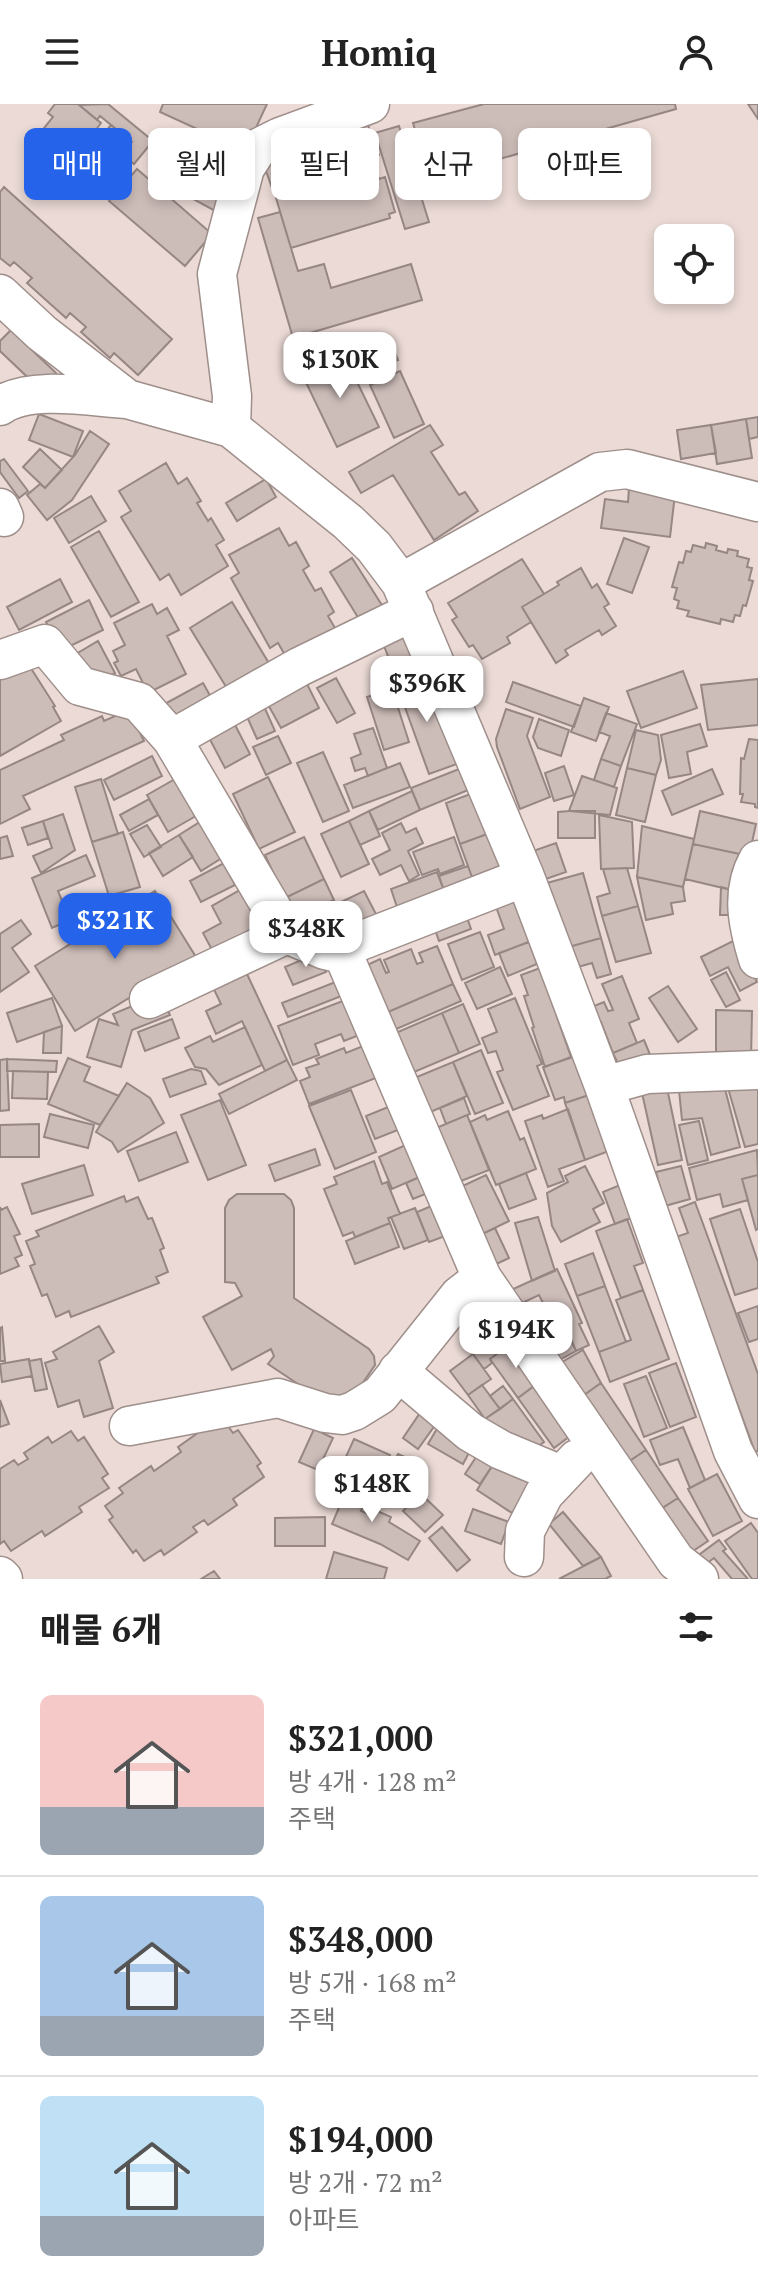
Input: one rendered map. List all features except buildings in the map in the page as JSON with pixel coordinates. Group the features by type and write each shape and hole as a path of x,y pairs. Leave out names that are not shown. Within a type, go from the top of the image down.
{"street":[{"path":"231,428 232,396 217,274 245,168 258,148 370,104"},
{"path":"0,294 42,333 127,399"},
{"path":"0,406 42,394 127,399 231,428 348,522 374,547 408,597 525,877 604,1086 728,1438 758,1499"},
{"path":"172,739 299,667 600,472 627,469 752,489"},
{"path":"0,660 45,644 80,686 139,702 172,739 287,934 343,954"},
{"path":"758,860 751,872 746,919 758,959"},
{"path":"343,954 355,943 525,877"},
{"path":"149,999 287,934"},
{"path":"343,954 482,1278 676,1561 699,1579"},
{"path":"604,1086 647,1074 758,1070"},
{"path":"129,1426 278,1398 325,1413 342,1415 380,1395 459,1296 482,1278"},
{"path":"398,1371 470,1432 501,1450 561,1475"},
{"path":"524,1557 525,1531 544,1494 593,1443"}]}
